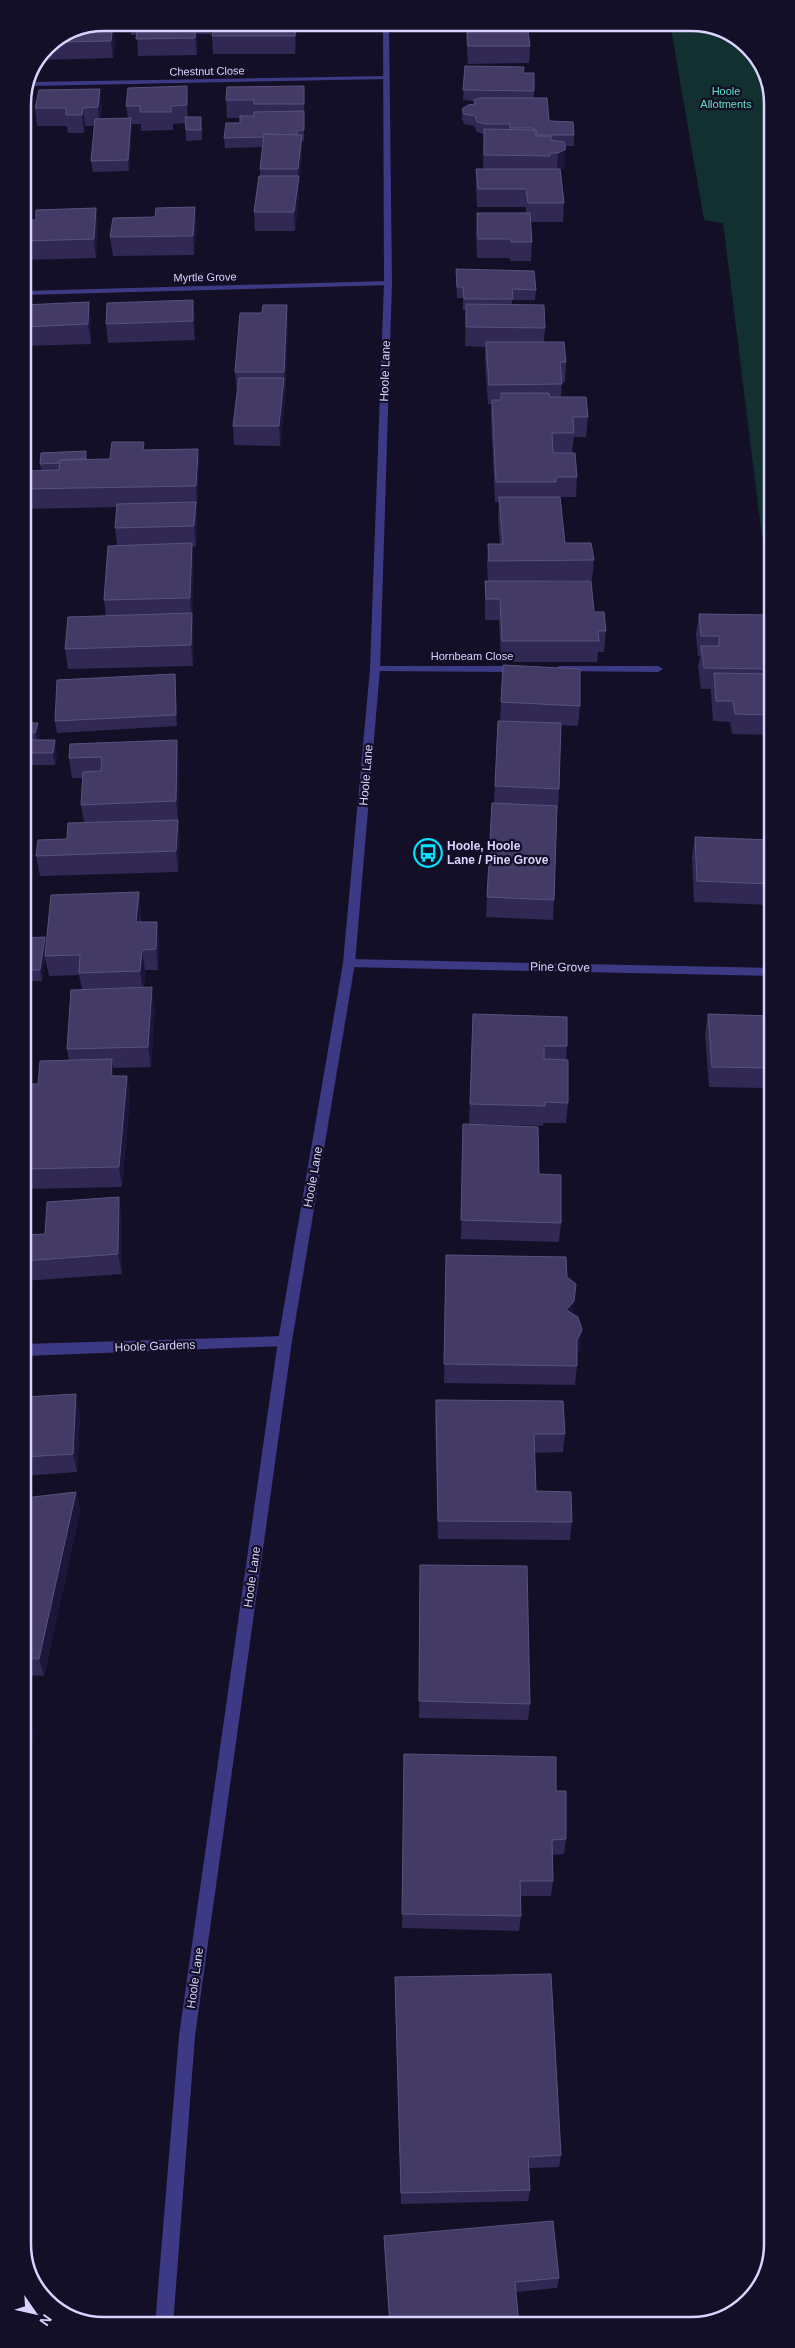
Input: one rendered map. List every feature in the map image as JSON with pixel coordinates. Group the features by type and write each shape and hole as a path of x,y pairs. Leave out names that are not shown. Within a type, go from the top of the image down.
{"street":[{"name":"Hoole Lane","path":"165,2317 187,2036 285,1341 349,963 375,669 388,283 386,31"},
{"name":"Chestnut Close","path":"35,84 385,78"},
{"name":"Myrtle Grove","path":"31,293 388,283"},
{"name":"Hornbeam Close","path":"375,669 531,669"},
{"path":"551,669 658,669"},
{"name":"Pine Grove","path":"349,963 764,972"},
{"name":"Hoole Gardens","path":"31,1350 285,1341"}],"green space":[{"name":"Hoole Allotments","path":"671,31 705,33 719,37 739,49 754,68 763,95 764,537 762,537 723,223 704,220"}],"building":[{"path":"104,31 112,31 111,41 68,42 76,37"},
{"path":"137,31 195,31 195,38 136,39"},
{"path":"213,31 295,31 295,36 212,36"},
{"path":"467,31 528,31 530,46 468,46"},
{"path":"465,66 524,67 523,73 534,73 534,91 463,90"},
{"path":"187,86 187,105 171,106 171,112 140,112 140,106 126,106 128,88"},
{"path":"304,86 304,104 254,104 254,100 226,100 227,87"},
{"path":"100,89 98,107 83,108 82,115 66,115 66,108 35,108 39,90"},
{"path":"480,98 547,98 549,121 573,122 574,135 536,135 536,130 533,130 533,128 510,128 510,124 484,124 477,122 475,116 464,114 462,109 468,105 475,104 474,100"},
{"path":"304,111 304,130 297,131 297,135 264,134 264,137 224,138 226,123 240,123 240,116 254,116 254,112"},
{"path":"185,117 201,117 201,130 186,130"},
{"path":"131,118 128,160 91,161 95,119"},
{"path":"484,129 536,130 536,136 551,136 551,140 564,142 566,149 558,153 550,153 550,156 484,155"},
{"path":"264,134 302,135 298,169 260,169"},
{"path":"476,169 560,169 564,203 528,203 526,189 478,189"},
{"path":"259,176 299,176 294,212 254,212"},
{"path":"195,207 193,236 110,237 113,218 155,217 156,208"},
{"path":"96,208 94,239 31,241 31,220 36,220 36,210"},
{"path":"477,213 530,213 532,242 511,242 511,239 478,239"},
{"path":"456,269 534,271 536,290 512,289 513,299 464,299 463,287 457,287"},
{"path":"193,300 193,321 106,324 107,303"},
{"path":"89,302 88,324 31,327 31,305"},
{"path":"466,304 544,305 545,328 466,327"},
{"path":"263,305 287,305 284,372 235,372 240,313 262,313"},
{"path":"486,342 564,342 566,362 560,362 562,384 489,385"},
{"path":"239,378 284,378 279,426 233,426"},
{"path":"501,393 549,393 550,397 586,397 588,417 573,417 574,433 552,433 553,453 575,453 577,477 556,477 556,482 496,482 492,400 501,400"},
{"path":"112,442 144,442 143,450 198,449 196,486 31,489 31,471 59,470 60,460 110,459"},
{"path":"86,451 86,459 60,460 59,463 40,464 41,453"},
{"path":"499,497 560,497 565,543 591,543 594,560 489,561 488,544 503,544"},
{"path":"196,502 194,526 115,528 117,504"},
{"path":"192,543 190,598 104,600 108,546"},
{"path":"485,581 591,581 594,612 604,612 606,631 598,631 599,641 502,641 500,599 486,599"},
{"path":"192,613 191,645 65,649 68,617"},
{"path":"699,614 764,615 764,669 704,668 701,646 719,646 719,636 701,636"},
{"path":"503,665 580,669 580,706 501,702"},
{"path":"714,673 764,674 764,715 735,714 733,701 716,701"},
{"path":"175,674 176,715 55,721 57,680"},
{"path":"498,721 561,723 559,789 495,786"},
{"path":"31,723 38,723 35,733 31,733"},
{"path":"31,740 55,740 53,753 31,753"},
{"path":"177,740 176,801 81,805 83,772 101,771 102,757 69,758 70,744"},
{"path":"492,803 557,806 554,900 487,897"},
{"path":"178,820 176,851 36,856 38,840 67,839 68,823"},
{"path":"695,837 764,840 764,884 697,881"},
{"path":"139,892 136,922 157,922 156,949 142,950 140,971 79,973 80,955 45,956 51,895"},
{"path":"45,937 40,970 31,970 31,938"},
{"path":"152,987 148,1047 67,1049 71,990"},
{"path":"473,1014 567,1017 567,1046 544,1046 544,1059 568,1060 568,1103 545,1102 545,1106 470,1104"},
{"path":"708,1014 764,1016 764,1068 712,1067"},
{"path":"112,1059 111,1076 127,1076 119,1167 31,1169 31,1084 38,1084 40,1061"},
{"path":"463,1124 538,1127 539,1174 561,1175 561,1223 461,1220"},
{"path":"119,1197 118,1254 31,1260 31,1235 45,1234 47,1202"},
{"path":"446,1255 566,1257 567,1277 576,1284 574,1301 566,1310 578,1317 582,1330 577,1340 577,1366 444,1364"},
{"path":"76,1394 73,1454 31,1457 31,1397"},
{"path":"436,1400 563,1401 565,1434 534,1434 536,1491 571,1492 572,1522 438,1521"},
{"path":"76,1492 39,1659 31,1658 31,1497"},
{"path":"420,1565 527,1566 530,1704 419,1701"},
{"path":"404,1754 556,1757 556,1791 566,1791 566,1839 552,1840 553,1881 520,1881 521,1916 402,1914"},
{"path":"551,1974 561,2155 528,2157 530,2190 401,2193 395,1977"},
{"path":"553,2221 559,2278 515,2282 518,2317 390,2317 384,2236"}],"place":[{"name":"Hoole, Hoole Lane / Pine Grove","path":"428,853"}]}
